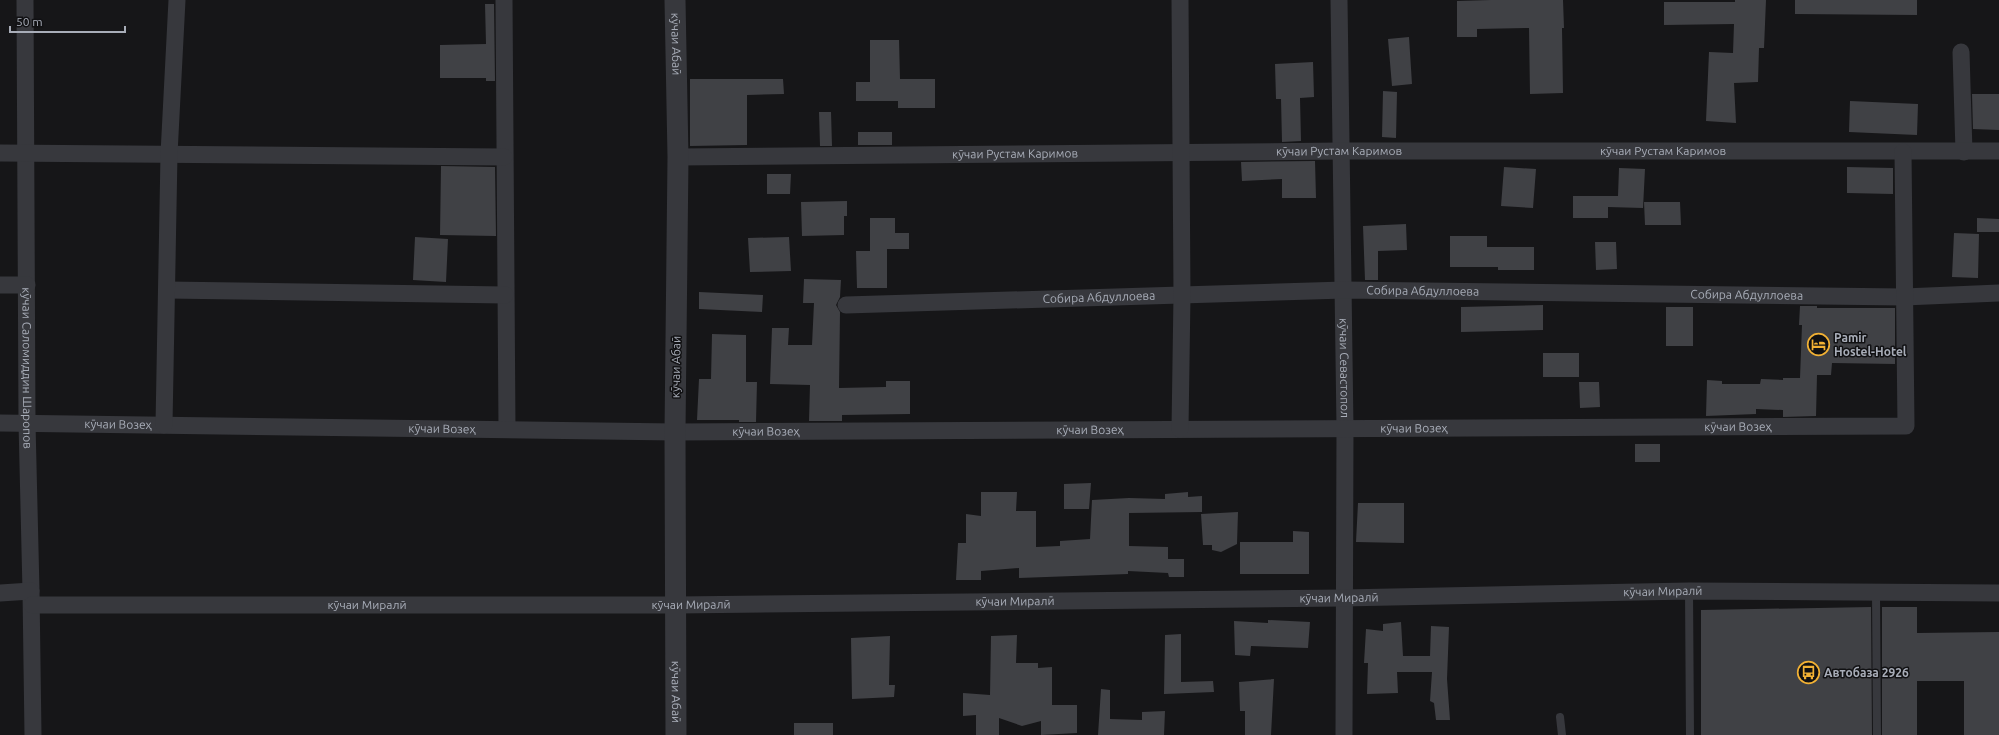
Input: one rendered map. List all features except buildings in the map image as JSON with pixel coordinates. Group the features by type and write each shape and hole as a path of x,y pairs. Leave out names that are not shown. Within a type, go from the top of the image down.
{"street":[{"name":"кӯчаи Саломиддин Шаропов","path":"26,0 26,423 32,598 33,735"},
{"path":"164,425 169,154 177,0"},
{"path":"504,0 507,429"},
{"name":"кӯчаи Абаӣ","path":"675,0 678,157 675,432 676,735"},
{"path":"1180,0 1182,152 1180,429"},
{"name":"кӯчаи Севастопол","path":"1339,0 1345,428 1343,598 1344,735"},
{"path":"1961,52 1964,152"},
{"name":"кӯчаи Рустам Каримов","path":"678,157 1342,150 1999,151"},
{"name":"кӯчаи Возеҳ","path":"0,423 675,432 1906,426 1903,152"},
{"path":"0,153 504,157"},
{"path":"0,285 26,286"},
{"path":"167,290 506,295"},
{"name":"Собира Абдуллоева","path":"846,305 1344,290 1904,297 1999,293"},
{"name":"кӯчаи Миралӣ","path":"0,593 32,598 676,606 1343,598 1689,591 1999,593"}],"lane":[{"path":"1689,591 1690,735"},
{"path":"1876,593 1877,735"},
{"path":"1560,717 1562,735"}],"place":[{"name":"Pamir Hostel-Hotel","path":"1819,345"},
{"name":"Автобаза 2926","path":"1809,673"}]}
